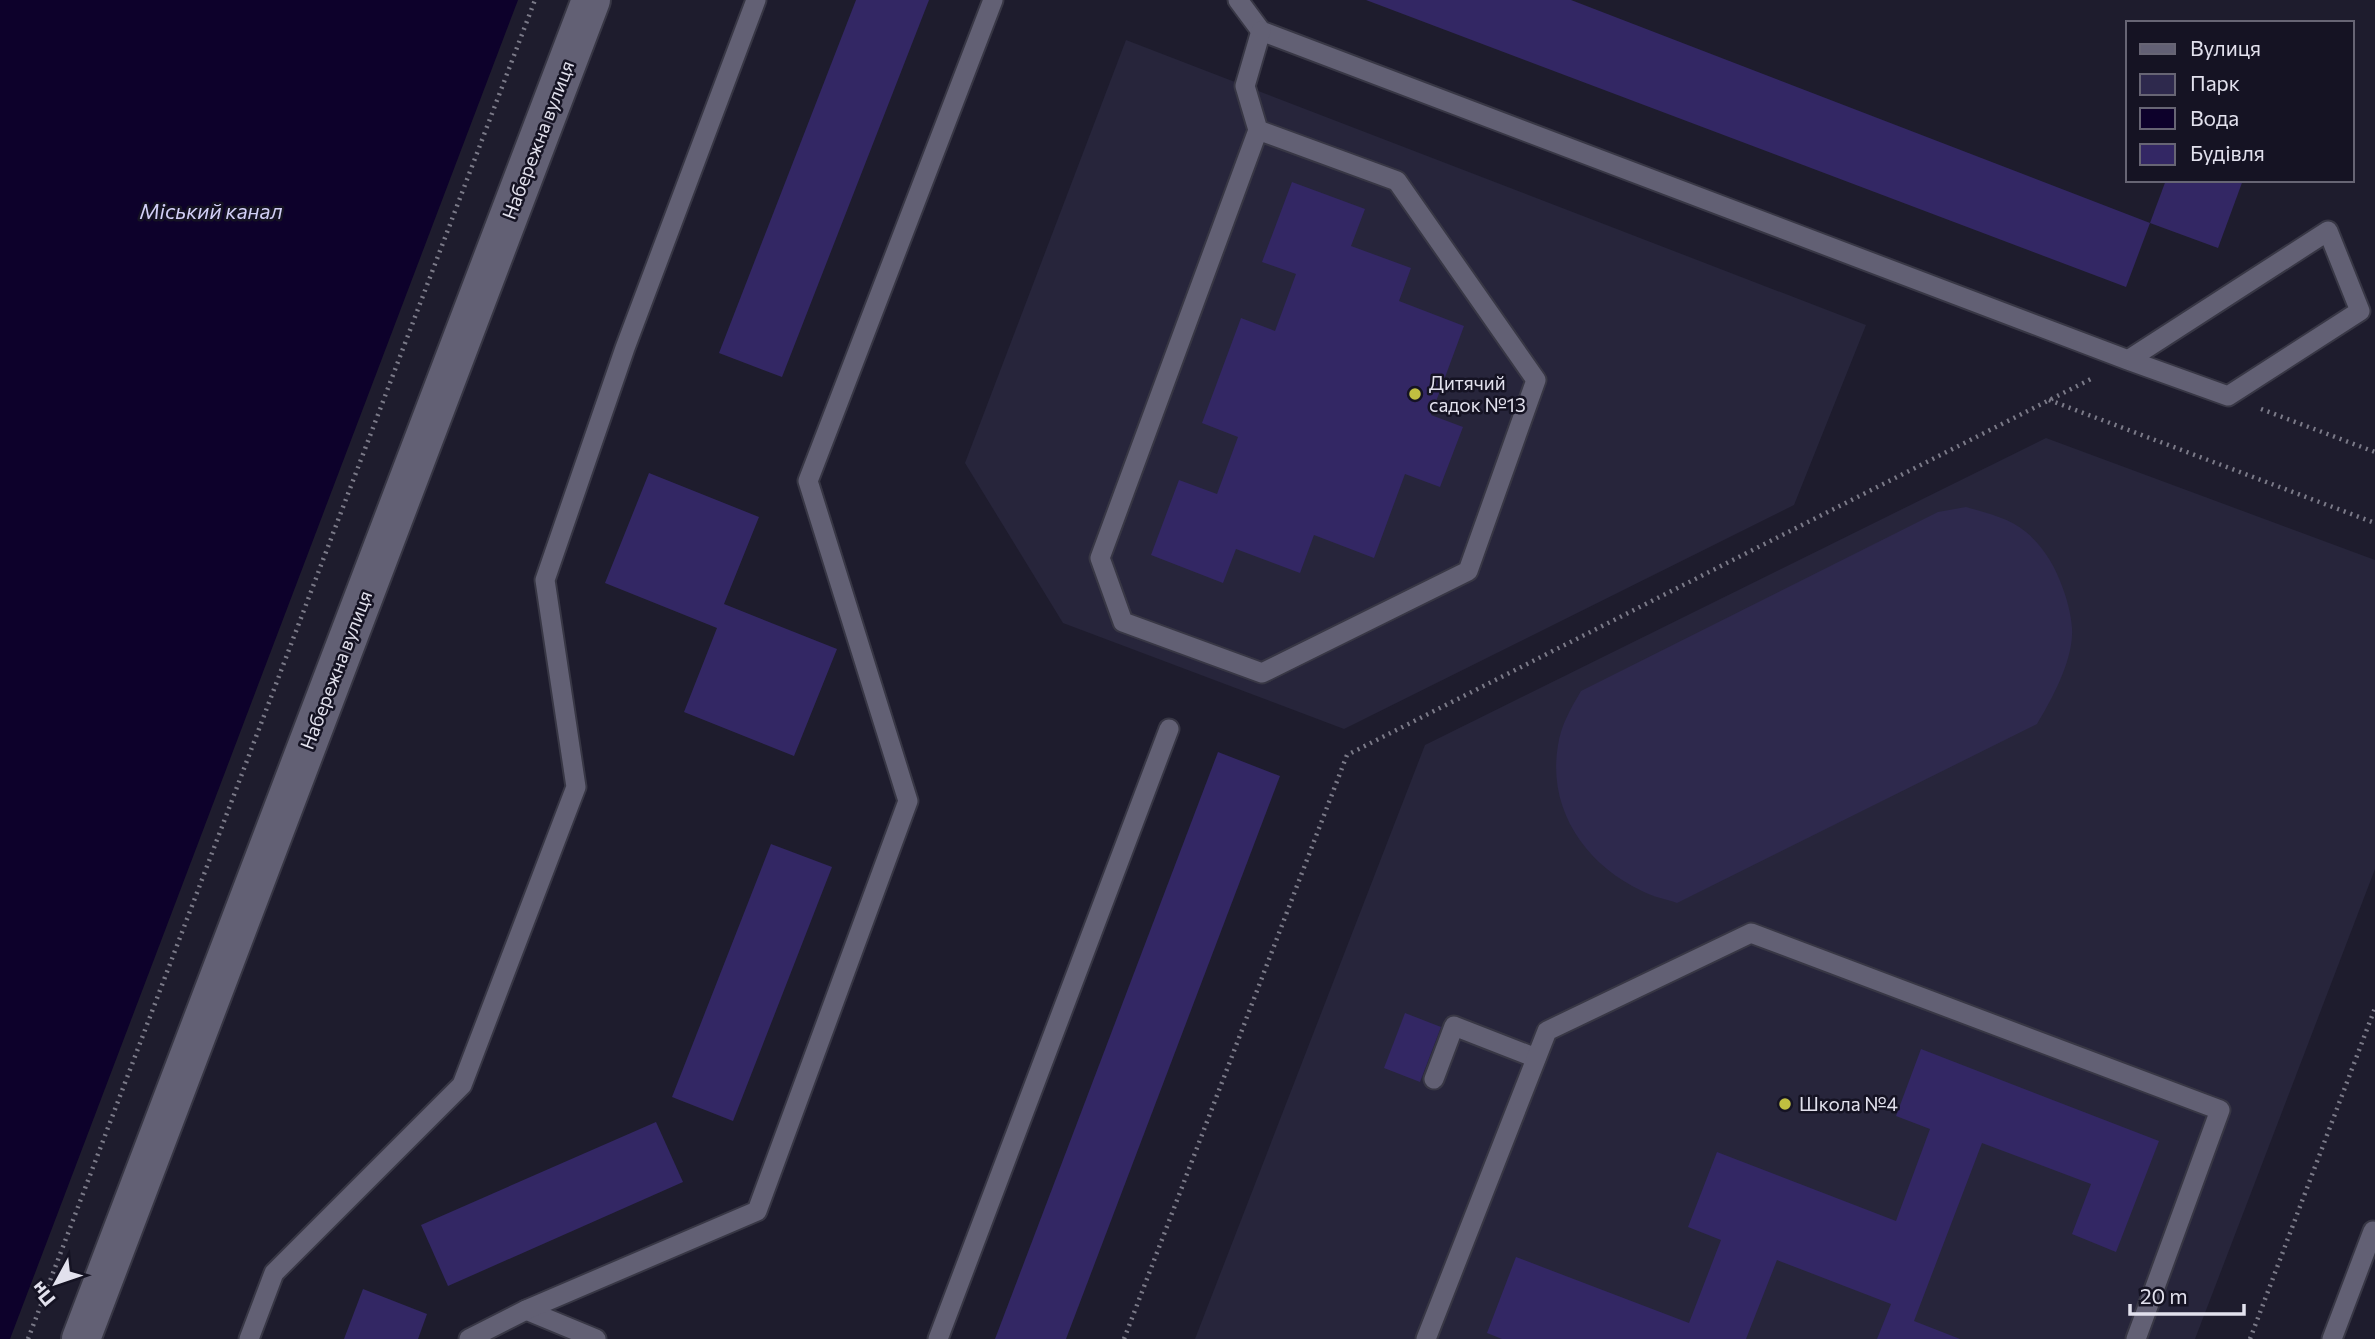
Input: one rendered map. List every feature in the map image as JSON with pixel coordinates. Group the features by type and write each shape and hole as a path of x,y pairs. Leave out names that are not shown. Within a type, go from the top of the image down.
{"street":[{"name":"Набережна вулиця","path":"81,1339 591,0"}],"lane":[{"path":"249,1339 274,1273 462,1085 576,788 545,580 625,348 756,0"},
{"path":"469,1339 526,1310 757,1211 908,801 808,481 993,0"},
{"path":"1238,0 1261,31 2128,360 2228,396 2360,312 2328,231 2128,360"},
{"path":"1258,130 1397,181 1536,380 1468,571 1262,673 1123,622 1100,558 1258,130 1245,86 1261,31"},
{"path":"938,1339 1169,729"},
{"path":"1426,1339 1547,1031 1751,933 2220,1110 2136,1339"},
{"path":"1434,1079 1454,1026 1536,1058"},
{"path":"2332,1339 2373,1231"},
{"path":"526,1310 597,1339"}],"path":[{"path":"28,1339 535,0"},
{"path":"1124,1339 1347,755 2128,360"},
{"path":"2228,396 2375,452"},
{"path":"2049,400 2375,523"},
{"path":"2250,1339 2375,1008"}],"shaded area":[{"name":"Дитячий садок №13","path":"1126,40 1866,325 1794,505 1344,729 1063,623 965,463"},
{"name":"Школа №4","path":"2046,438 2375,560 2375,869 2195,1339 1195,1339 1425,745"}],"green space":[{"path":"1966,507 2005,520 2026,532 2048,557 2066,596 2072,640 2066,665 2037,724 1677,903 1646,893 1622,880 1587,850 1574,832 1565,812 1558,791 1556,769 1561,731 1581,691 1938,512"}],"water":[{"name":"Міський канал","path":"0,0 518,0 10,1339 0,1339"}],"building":[{"path":"856,0 929,0 782,377 719,353"},
{"path":"1366,0 1571,0 2150,223 2126,287"},
{"path":"1292,182 1365,209 1351,246 1411,268 1399,301 1464,326 1431,415 1463,427 1440,487 1405,474 1374,558 1314,535 1300,573 1236,549 1223,583 1151,555 1179,480 1217,494 1238,437 1202,423 1241,318 1275,331 1296,274 1262,262"},
{"path":"2165,182 2242,182 2218,248 2150,223"},
{"path":"649,473 759,517 724,604 837,649 794,756 684,712 717,628 605,583"},
{"path":"1218,752 1280,776 1066,1339 995,1339"},
{"path":"771,844 832,867 733,1121 672,1097"},
{"path":"1405,1013 1441,1027 1420,1082 1384,1068"},
{"path":"1921,1049 2159,1141 2116,1252 2072,1234 2091,1184 1982,1143 1914,1321 1960,1339 1877,1339 1891,1304 1777,1260 1746,1339 1502,1339 1487,1333 1516,1257 1689,1323 1721,1240 1688,1227 1717,1152 1896,1221 1930,1129 1896,1116"},
{"path":"656,1122 683,1182 448,1286 421,1225"},
{"path":"363,1289 427,1314 418,1339 344,1339"}],"place":[{"name":"Дитячий садок №13","path":"1415,394"},
{"name":"Школа №4","path":"1785,1104"}]}
